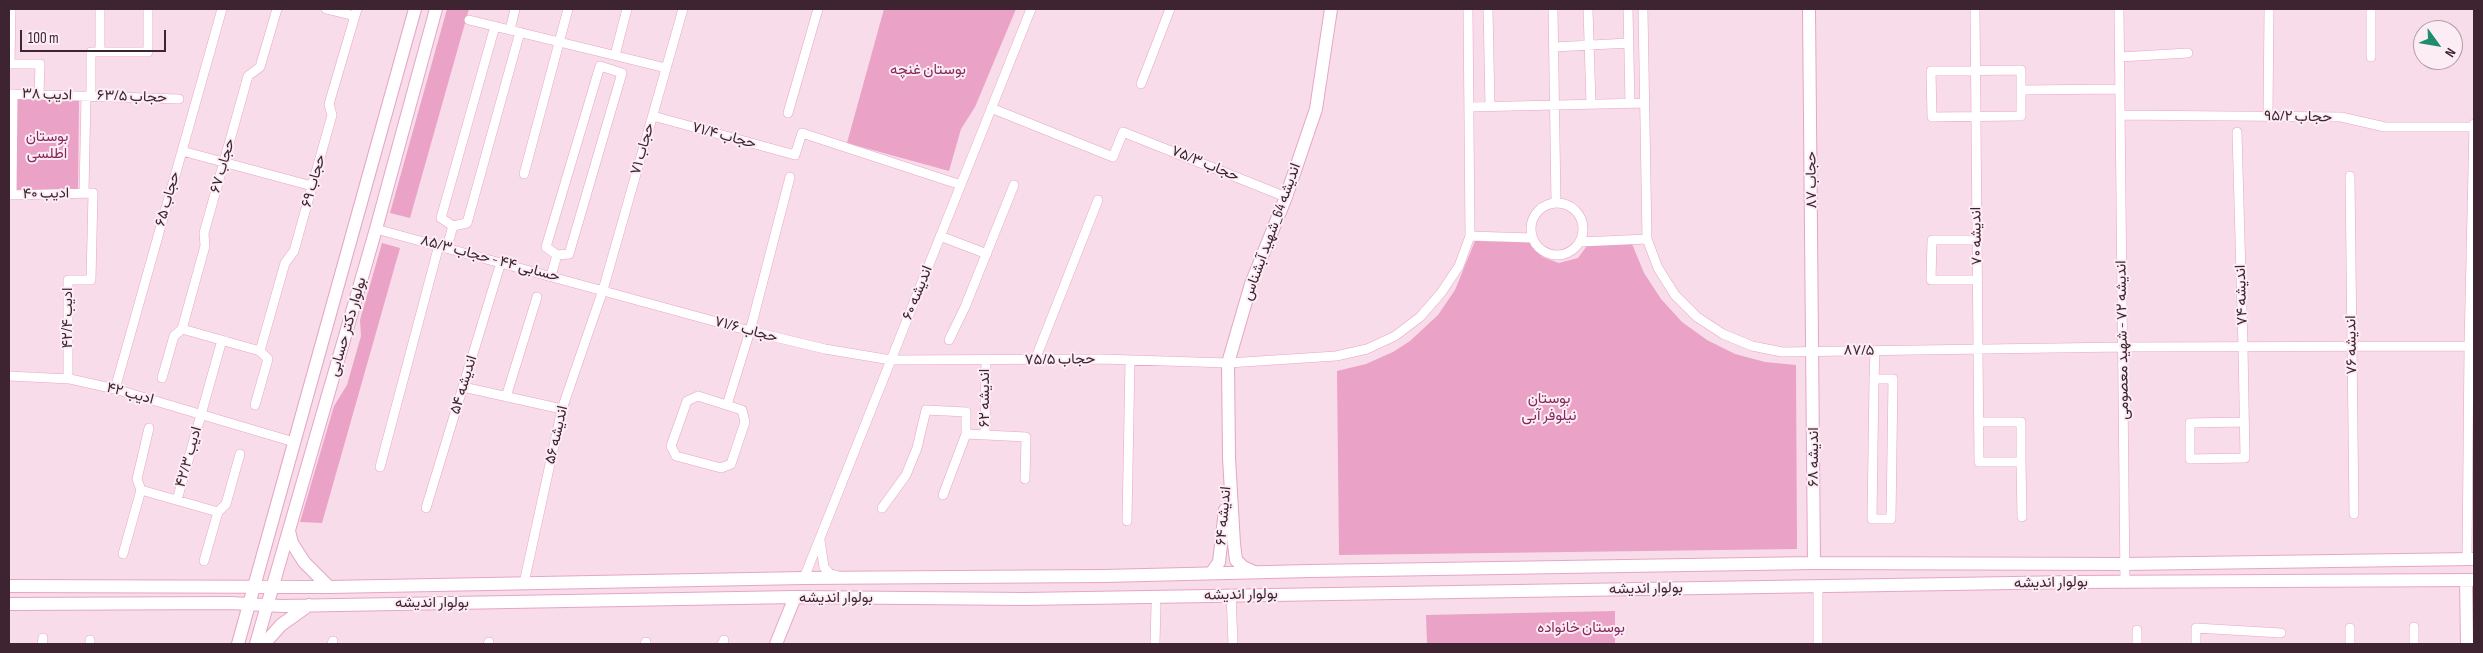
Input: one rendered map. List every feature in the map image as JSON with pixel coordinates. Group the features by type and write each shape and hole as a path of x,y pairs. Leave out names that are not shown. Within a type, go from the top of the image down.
{"main road":[{"name":"بولوار دکتر حسابی","path":"238,644 415,9"},
{"name":"بولوار دکتر حسابی","path":"256,644 376,229 436,9"},
{"name":"اندیشه 64_شهید آبشناس","path":"1229,458 1228,363 1251,284 1286,197 1316,109 1331,9"},
{"name":"حجاب ۸۷","path":"1809,9 1814,351"},
{"name":"اندیشه ۶۸","path":"1814,351 1814,564"},
{"path":"1229,458 1236,560 1243,567 1253,572"},
{"name":"اندیشه ۶۴","path":"1212,572 1219,562 1223,545 1229,458"},
{"path":"289,530 292,543 304,562 329,587"},
{"name":"بولوار اندیشه","path":"9,586 329,587 804,578 1104,576 1212,572 1814,564 2125,564 2471,559"},
{"path":"1104,576 1104,598"},
{"path":"2467,644 2470,580"},
{"name":"بولوار اندیشه","path":"9,604 310,605 795,597 1104,598 1231,594 2470,580"},
{"path":"776,644 795,597"},
{"path":"264,644 281,625 310,605"}],"street":[{"path":"11,9 9,64 40,64 39,94"},
{"path":"100,9 100,52"},
{"path":"84,194 91,52 148,52 148,9"},
{"name":"حجاب ۶۵","path":"115,389 222,9"},
{"name":"حجاب ۶۷","path":"162,378 174,336 182,329 205,246 204,233 248,76 260,67 277,9"},
{"path":"326,9 356,12"},
{"path":"510,30 516,9"},
{"path":"524,174 568,9"},
{"path":"615,55 627,9"},
{"name":"حجاب ۷۱","path":"603,290 683,9"},
{"path":"788,113 818,9"},
{"name":"اندیشه ۶۰","path":"804,578 1031,9"},
{"path":"1141,84 1170,9"},
{"name":"حجاب ۷۵/۵","path":"891,360 1130,360 1228,363 1336,356 1367,349 1395,336 1420,317 1441,293 1460,266 1470,236 1468,9"},
{"path":"1488,9 1490,106"},
{"path":"1553,9 1556,203"},
{"path":"1588,9 1591,104"},
{"path":"1628,9 1630,103"},
{"path":"1580,242 1646,239 1643,9"},
{"name":"اندیشه ۷۰","path":"1975,9 1979,462 2021,462"},
{"name":"اندیشه ۷۲ - شهید معصومی","path":"2119,9 2125,583"},
{"path":"2268,116 2269,9"},
{"path":"2371,9 2371,57"},
{"name":"حجاب ۶۹","path":"260,351 285,262 294,252 332,115 329,104 356,12"},
{"path":"469,20 666,68"},
{"path":"494,26 440,218 453,226 467,223 520,32"},
{"path":"1554,47 1629,43"},
{"path":"2120,57 2188,53"},
{"path":"600,66 622,73 569,254 557,254 546,247 600,66"},
{"path":"2021,70 2021,90 2022,116 1932,117 1932,71 2021,70"},
{"path":"2021,90 2120,89"},
{"path":"10,195 11,94"},
{"name":"ادیب ۳۸","path":"11,94 88,96"},
{"name":"حجاب ۶۳/۵","path":"88,96 179,99"},
{"path":"1469,106 1645,103"},
{"name":"حجاب ۷۵/۳","path":"991,108 1113,157 1123,132 1286,197"},
{"name":"حجاب ۹۵/۲","path":"2121,115 2341,118 2385,127 2474,125"},
{"name":"حجاب ۷۱/۴","path":"653,116 795,155 802,134 960,185"},
{"path":"2471,559 2469,346 2474,125"},
{"name":"اندیشه ۷۴","path":"2237,132 2245,458 2190,459 2190,423 2244,422"},
{"path":"182,150 312,186"},
{"name":"اندیشه ۷۶","path":"2350,176 2354,514"},
{"path":"726,405 750,331 790,177"},
{"path":"949,340 987,254 1014,185"},
{"name":"ادیب ۴۲/۴","path":"68,379 68,280 91,280 93,193 84,194"},
{"name":"ادیب ۴۰","path":"10,195 84,194"},
{"path":"1035,360 1098,200"},
{"path":"1556,203 1568,206 1576,211 1582,220 1583,231 1580,242 1566,254 1555,256 1545,254 1537,247 1532,238 1530,228 1533,218 1539,210 1556,203"},
{"path":"380,467 443,246 453,226"},
{"name":"حسابی ۴۴ - حجاب ۸۵/۳","path":"376,229 603,290"},
{"path":"940,236 987,254"},
{"path":"1470,236 1532,238"},
{"name":"۸۷/۵","path":"1646,239 1658,268 1675,295 1697,317 1722,334 1752,346 1782,352 2123,347 2469,346"},
{"path":"1977,240 1932,240 1931,280 1978,280"},
{"path":"551,276 557,254"},
{"name":"اندیشه ۵۴","path":"426,508 501,262"},
{"name":"حجاب ۷۱/۶","path":"603,290 750,331 825,349 891,360"},
{"name":"اندیشه ۵۶","path":"524,583 562,409 603,290"},
{"path":"506,397 537,297"},
{"path":"182,329 260,351 268,358 255,405"},
{"name":"ادیب ۴۲/۳","path":"176,500 222,340"},
{"path":"1874,379 1893,379 1891,519 1872,519 1874,379 1875,352"},
{"path":"1127,521 1130,360"},
{"name":"اندیشه ۶۲","path":"985,435 986,361"},
{"name":"ادیب ۴۲","path":"9,376 68,379 115,389 294,442"},
{"path":"464,387 562,409"},
{"path":"698,396 726,405 742,410 745,422 731,464 721,468 676,456 671,446 687,401 698,396"},
{"path":"882,508 906,475 917,448 926,410 966,412 966,434 943,495"},
{"path":"1979,422 2021,422 2022,517"},
{"path":"123,554 141,490 137,479 150,428"},
{"path":"966,434 1026,437 1025,479"},
{"path":"204,561 218,512 226,504 240,454"},
{"path":"141,490 218,512"},
{"path":"821,535 820,545 824,567 829,573 840,578"},
{"path":"1818,587 1818,644"},
{"path":"1231,594 1234,644"},
{"path":"1155,644 1156,605"},
{"path":"2414,627 2414,644"},
{"path":"2196,644 2196,628 2281,632"},
{"path":"2350,628 2350,644"},
{"path":"2137,630 2137,644"}],"green space":[{"path":"447,9 469,9 410,218 390,213"},
{"name":"بوستان غنچه","path":"884,9 1016,9 975,107 961,129 949,171 847,143"},
{"name":"بوستان اطلسی","path":"16,99 79,100 78,190 15,190"},
{"name":"بوستان نیلوفر آبی","path":"1475,241 1531,242 1542,257 1559,263 1578,258 1589,243 1632,244 1644,273 1661,299 1682,322 1707,340 1735,354 1765,362 1796,365 1797,549 1339,555 1337,371 1366,364 1393,352 1410,341 1438,315 1455,290"},
{"path":"382,243 400,248 322,523 300,522 334,406 347,385 361,336 360,320"},
{"name":"بوستان خانواده","path":"1615,611 1615,644 1427,644 1426,615"}]}
